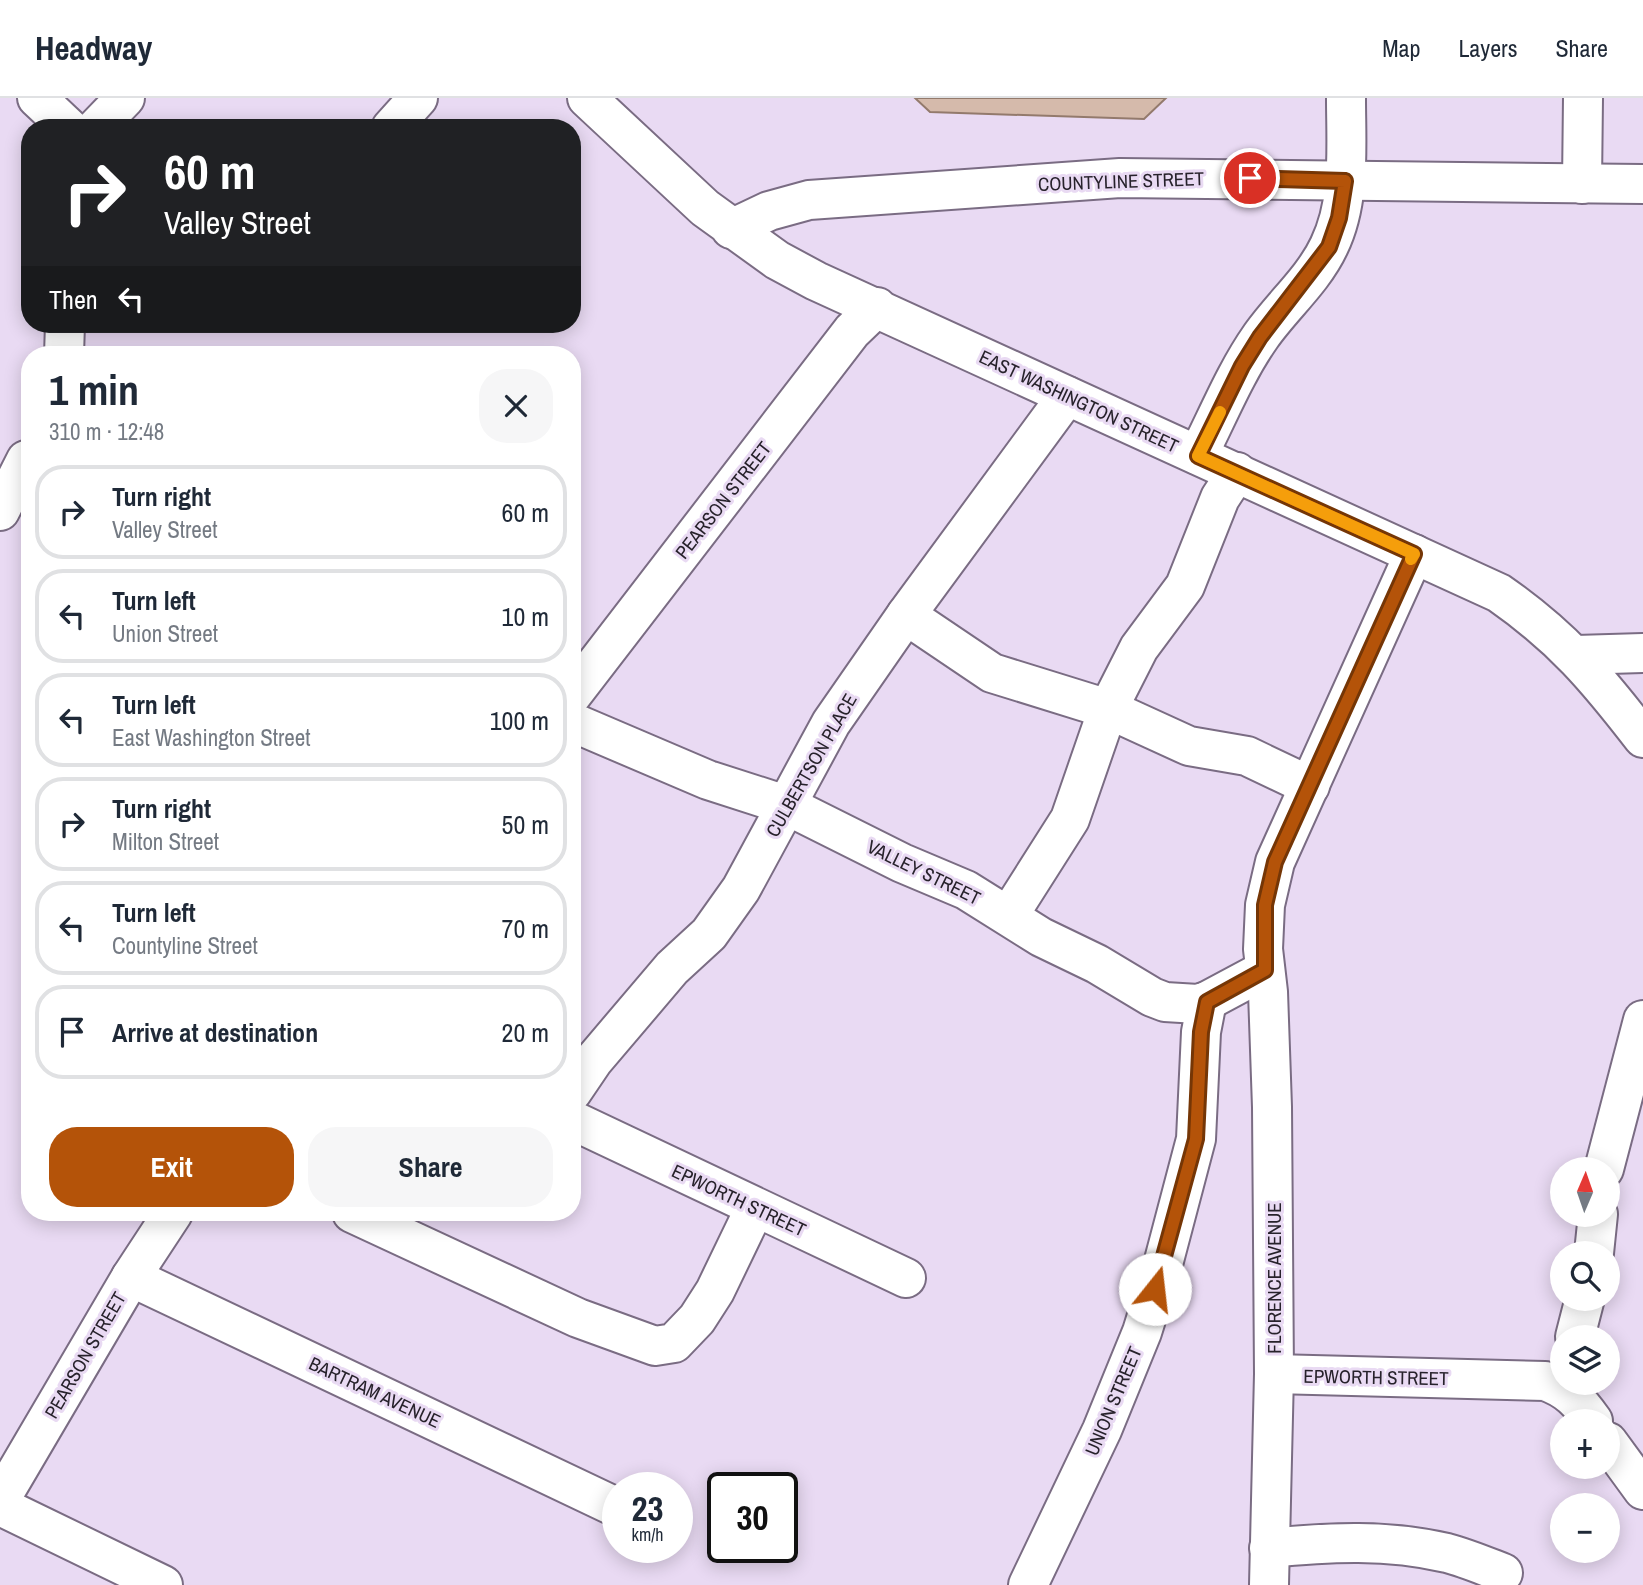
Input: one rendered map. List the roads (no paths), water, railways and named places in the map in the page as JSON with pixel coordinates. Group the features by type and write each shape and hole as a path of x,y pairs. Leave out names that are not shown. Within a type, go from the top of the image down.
{"street":[{"path":"37,98 59,119"},
{"path":"105,119 125,98"},
{"path":"399,119 418,98"},
{"name":"EAST WASHINGTON STREET","path":"587,98 705,208 777,260 816,281 1499,593 1541,622 1576,655 1643,738"},
{"path":"1198,456 1254,346 1329,247 1339,218 1345,181 1346,98"},
{"path":"1582,184 1583,98"},
{"name":"COUNTYLINE STREET","path":"731,229 769,211 809,200 1120,178 1643,184"},
{"name":"PEARSON STREET","path":"581,683 852,331 877,307"},
{"name":"CULBERTSON PLACE","path":"581,1079 672,968 709,934 741,889 831,723 905,615 1067,396"},
{"path":"0,511 19,461"},
{"path":"1009,915 1070,819 1108,709 1139,648 1185,586 1220,498 1237,472"},
{"path":"1265,970 1265,905 1275,862 1414,554"},
{"path":"905,615 992,673 1108,709 1189,746 1247,756 1310,786"},
{"path":"1576,655 1643,653"},
{"name":"VALLEY STREET","path":"581,726 709,780 786,805 902,863 966,890 1041,937 1165,1002 1207,1002 1265,970"},
{"name":"FLORENCE AVENUE","path":"1265,970 1272,1107 1274,1374 1269,1567"},
{"name":"UNION STREET","path":"1028,1585 1102,1430 1142,1332 1162,1268 1196,1139 1201,1032 1207,1002"},
{"path":"1607,1157 1643,1020"},
{"name":"EPWORTH STREET","path":"581,1124 906,1278"},
{"path":"369,1221 566,1312 655,1346 674,1343 697,1319 715,1292 755,1208"},
{"name":"PEARSON STREET","path":"0,1500 131,1277 168,1221"},
{"name":"BARTRAM AVENUE","path":"131,1277 602,1500"},
{"name":"EPWORTH STREET","path":"1274,1374 1550,1382"},
{"path":"1620,1458 1643,1490"},
{"path":"0,1506 163,1585"},
{"path":"1269,1567 1336,1542 1390,1544 1450,1554 1503,1573"}]}
